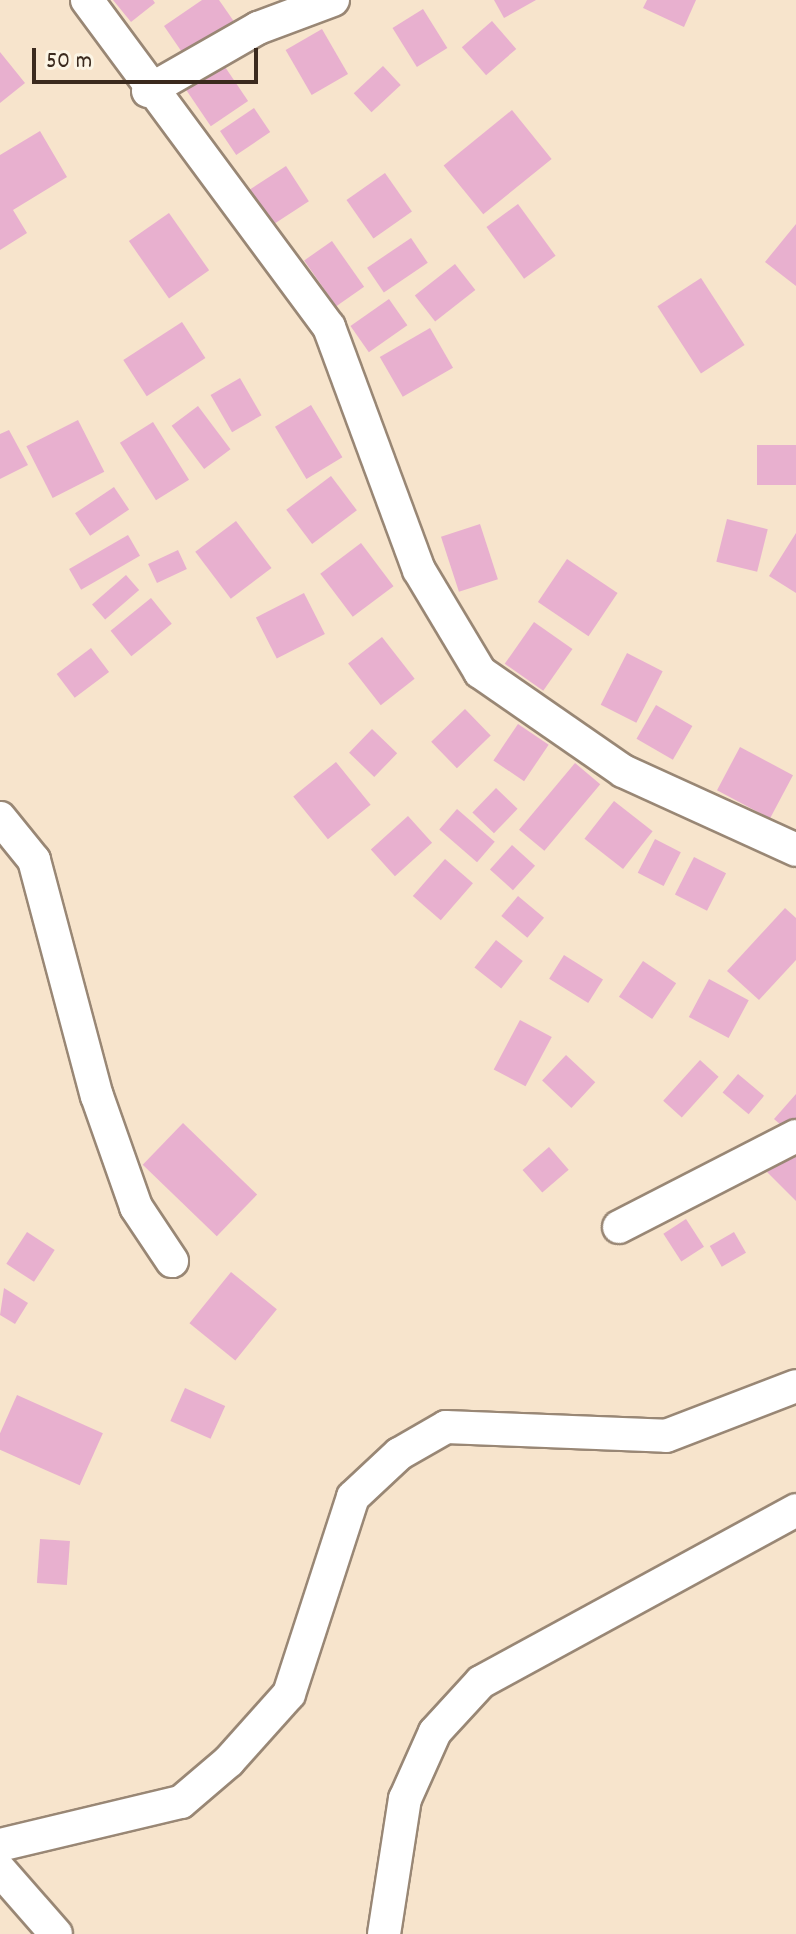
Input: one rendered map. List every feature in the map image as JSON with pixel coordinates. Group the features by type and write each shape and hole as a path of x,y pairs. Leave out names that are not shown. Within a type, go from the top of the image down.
{"street":[{"path":"87,0 148,91 329,327 419,570 480,672 623,771 796,850"},
{"path":"148,91 258,28 333,0"},
{"path":"0,818 34,860 97,1096 136,1207 172,1261"},
{"path":"619,1227 796,1136"},
{"path":"0,1845 181,1802 229,1761 289,1694 353,1497 399,1454 446,1427 666,1436 796,1386"},
{"path":"384,1934 405,1799 435,1732 481,1682 796,1510"},
{"path":"0,1870 56,1934"}],"building":[{"path":"113,0 153,0 155,3 131,22"},
{"path":"202,0 219,0 235,23 186,58 164,26"},
{"path":"494,0 536,0 504,18"},
{"path":"647,0 696,0 684,27 643,8"},
{"path":"423,9 447,48 417,67 392,28"},
{"path":"492,21 516,49 486,75 462,47"},
{"path":"322,29 348,74 312,95 286,50"},
{"path":"0,52 25,83 0,103"},
{"path":"219,58 248,101 211,126 182,83"},
{"path":"383,66 401,85 371,112 354,93"},
{"path":"254,108 270,132 236,155 220,131"},
{"path":"512,110 552,159 483,214 444,165"},
{"path":"40,131 67,177 13,210 27,233 0,250 0,155"},
{"path":"286,166 309,201 273,225 250,189"},
{"path":"385,173 412,212 373,238 346,200"},
{"path":"518,204 556,256 524,279 486,227"},
{"path":"169,213 209,270 169,298 129,241"},
{"path":"796,224 796,286 765,262"},
{"path":"411,238 428,263 384,293 367,268"},
{"path":"332,241 364,287 336,306 304,261"},
{"path":"455,264 475,290 435,321 415,295"},
{"path":"701,278 745,345 701,373 657,306"},
{"path":"389,299 407,325 369,352 350,326"},
{"path":"182,322 205,358 147,396 123,360"},
{"path":"430,328 453,368 403,397 380,357"},
{"path":"240,378 262,415 232,432 211,395"},
{"path":"311,405 342,457 306,479 275,427"},
{"path":"198,406 230,449 204,469 172,426"},
{"path":"78,420 104,472 53,498 26,446"},
{"path":"153,422 189,480 156,500 120,443"},
{"path":"9,430 28,465 0,479 0,434"},
{"path":"757,445 796,445 796,485 757,485"},
{"path":"331,476 357,510 312,544 286,510"},
{"path":"114,487 129,509 90,536 75,513"},
{"path":"727,519 768,529 757,572 716,562"},
{"path":"236,521 272,568 231,599 195,552"},
{"path":"480,524 498,579 459,592 441,537"},
{"path":"796,533 796,593 769,576"},
{"path":"128,535 140,556 81,590 69,569"},
{"path":"361,543 393,586 353,617 320,574"},
{"path":"178,550 187,569 157,583 148,564"},
{"path":"567,559 618,593 588,636 538,602"},
{"path":"126,575 139,590 105,620 92,605"},
{"path":"304,593 325,634 277,659 256,618"},
{"path":"151,598 172,624 131,656 111,631"},
{"path":"534,622 573,649 543,691 505,664"},
{"path":"382,637 415,679 381,705 348,663"},
{"path":"91,648 109,672 75,698 57,674"},
{"path":"627,653 663,671 636,723 601,705"},
{"path":"656,705 692,726 673,760 636,739"},
{"path":"465,709 491,736 457,768 431,742"},
{"path":"518,724 549,745 524,781 493,760"},
{"path":"372,729 397,753 374,777 349,753"},
{"path":"740,747 793,775 770,818 717,790"},
{"path":"336,762 371,805 328,839 293,797"},
{"path":"575,763 600,784 544,851 519,830"},
{"path":"496,788 518,809 494,833 472,812"},
{"path":"614,801 653,831 623,869 584,839"},
{"path":"457,809 495,842 477,862 439,829"},
{"path":"408,816 432,843 395,876 371,849"},
{"path":"655,839 681,852 664,886 638,873"},
{"path":"512,845 535,866 513,890 490,870"},
{"path":"694,857 726,873 707,911 675,894"},
{"path":"445,859 473,883 441,920 413,896"},
{"path":"518,896 544,918 527,938 501,916"},
{"path":"785,908 796,918 796,960 759,1000 727,971"},
{"path":"496,940 523,961 501,989 474,968"},
{"path":"564,955 603,979 588,1003 549,979"},
{"path":"643,961 676,983 652,1019 619,997"},
{"path":"709,979 749,1000 729,1038 689,1017"},
{"path":"520,1020 552,1037 525,1086 494,1069"},
{"path":"566,1055 595,1082 571,1108 542,1081"},
{"path":"700,1060 719,1077 682,1118 663,1101"},
{"path":"738,1074 764,1096 749,1114 723,1092"},
{"path":"796,1094 796,1124 789,1132 774,1119"},
{"path":"183,1123 257,1195 217,1236 143,1165"},
{"path":"796,1146 796,1201 767,1172"},
{"path":"549,1147 569,1170 542,1193 523,1170"},
{"path":"686,1219 704,1247 681,1261 663,1234"},
{"path":"27,1232 55,1250 34,1282 6,1264"},
{"path":"734,1232 746,1253 722,1267 710,1246"},
{"path":"231,1272 277,1309 235,1360 189,1323"},
{"path":"4,1288 28,1303 15,1324 0,1315"},
{"path":"185,1388 225,1406 211,1439 170,1421"},
{"path":"17,1395 103,1433 80,1485 0,1450 0,1433"},
{"path":"40,1539 70,1541 67,1585 37,1583"}]}
